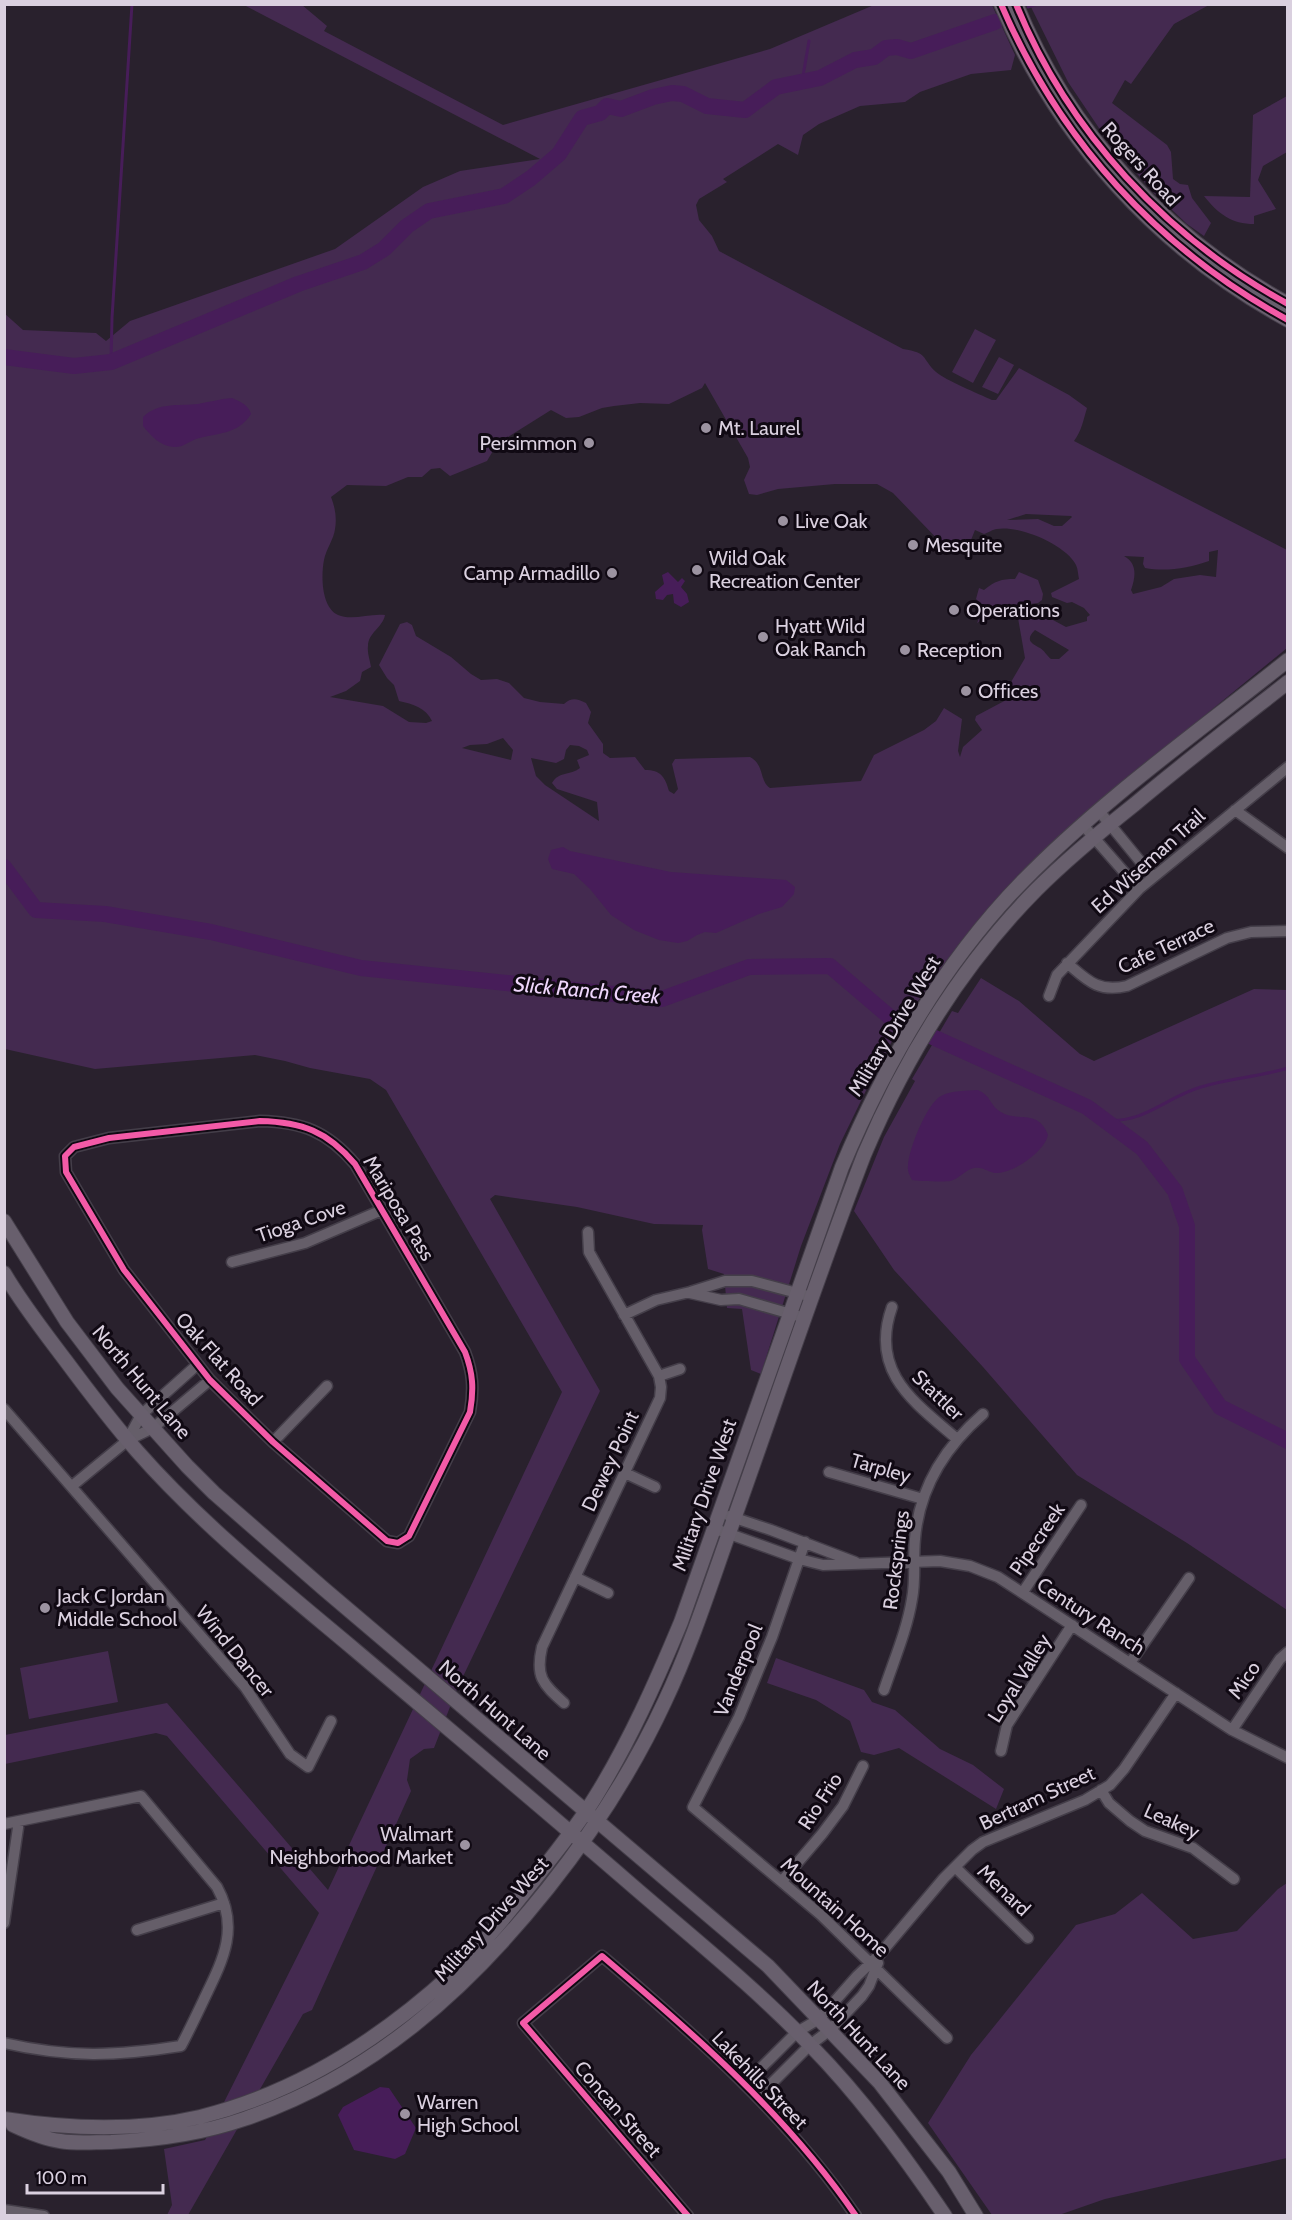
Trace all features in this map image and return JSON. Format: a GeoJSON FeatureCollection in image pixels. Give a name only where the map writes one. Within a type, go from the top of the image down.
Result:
{"type":"FeatureCollection","features":[{"type":"Feature","properties":{"kind":"main road","name":"Rogers Road"},"geometry":{"type":"LineString","coordinates":[[1001,4],[1045,92],[1074,136],[1109,179],[1147,218],[1191,256],[1231,286],[1287,320]]}},
{"type":"Feature","properties":{"kind":"main road","name":"Rogers Road"},"geometry":{"type":"LineString","coordinates":[[1016,4],[1040,56],[1059,89],[1128,180],[1162,214],[1201,247],[1244,278],[1287,304]]}},
{"type":"Feature","properties":{"kind":"main road","name":"Military Drive West"},"geometry":{"type":"LineString","coordinates":[[4,2120],[61,2127],[141,2126],[200,2117],[265,2096],[319,2072],[356,2049],[406,2012],[465,1960],[516,1905],[585,1813],[617,1759],[659,1675],[681,1622],[718,1512],[842,1167],[885,1072],[935,990],[955,961],[998,908],[1082,824],[1287,660]]}},
{"type":"Feature","properties":{"kind":"main road","name":"Military Drive West"},"geometry":{"type":"LineString","coordinates":[[4,2120],[32,2133],[59,2141],[142,2140],[203,2131],[270,2110],[326,2085],[364,2061],[416,2024],[477,1971],[527,1914],[597,1823],[645,1742],[666,1699],[704,1608],[864,1155],[881,1114],[925,1034],[976,959],[1035,891],[1093,838],[1287,682]]}},
{"type":"Feature","properties":{"kind":"main road","name":"North Hunt Lane"},"geometry":{"type":"LineString","coordinates":[[4,1221],[67,1322],[117,1388],[214,1493],[585,1813],[746,1947],[880,2083],[949,2172],[976,2216]]}},
{"type":"Feature","properties":{"kind":"main road"},"geometry":{"type":"LineString","coordinates":[[4,1273],[56,1348],[128,1440],[162,1478],[214,1529],[583,1842],[760,1996],[810,2045],[892,2141],[945,2216]]}},
{"type":"Feature","properties":{"kind":"main road"},"geometry":{"type":"LineString","coordinates":[[307,1609],[324,1589]]}},
{"type":"Feature","properties":{"kind":"street","name":"Ed Wiseman Trail"},"geometry":{"type":"LineString","coordinates":[[1049,996],[1056,975],[1066,963],[1139,889],[1287,767]]}},
{"type":"Feature","properties":{"kind":"street"},"geometry":{"type":"LineString","coordinates":[[1235,810],[1287,848]]}},
{"type":"Feature","properties":{"kind":"street"},"geometry":{"type":"LineString","coordinates":[[1099,811],[1153,877]]}},
{"type":"Feature","properties":{"kind":"street"},"geometry":{"type":"LineString","coordinates":[[1082,824],[1139,889]]}},
{"type":"Feature","properties":{"kind":"street"},"geometry":{"type":"LineString","coordinates":[[1113,860],[1128,847]]}},
{"type":"Feature","properties":{"kind":"street","name":"Cafe Terrace"},"geometry":{"type":"LineString","coordinates":[[1066,963],[1088,981],[1100,987],[1113,989],[1126,986],[1227,938],[1251,932],[1287,931]]}},
{"type":"Feature","properties":{"kind":"street","name":"Mariposa Pass"},"geometry":{"type":"LineString","coordinates":[[65,1156],[75,1147],[109,1138],[260,1121],[304,1126],[325,1136],[341,1148],[355,1164],[465,1352],[473,1378],[470,1412],[409,1536],[398,1543]]}},
{"type":"Feature","properties":{"kind":"street","name":"Oak Flat Road"},"geometry":{"type":"LineString","coordinates":[[65,1156],[66,1172],[124,1270],[197,1365],[273,1442],[387,1541],[398,1543]]}},
{"type":"Feature","properties":{"kind":"street","name":"Tioga Cove"},"geometry":{"type":"LineString","coordinates":[[232,1263],[305,1243],[382,1210]]}},
{"type":"Feature","properties":{"kind":"street"},"geometry":{"type":"LineString","coordinates":[[588,1232],[589,1252],[658,1376],[680,1369]]}},
{"type":"Feature","properties":{"kind":"street"},"geometry":{"type":"LineString","coordinates":[[739,1299],[741,1280]]}},
{"type":"Feature","properties":{"kind":"street"},"geometry":{"type":"LineString","coordinates":[[624,1315],[656,1299],[690,1292],[725,1281],[753,1281],[812,1297]]}},
{"type":"Feature","properties":{"kind":"street"},"geometry":{"type":"LineString","coordinates":[[690,1292],[721,1300],[739,1299],[805,1318]]}},
{"type":"Feature","properties":{"kind":"street","name":"Stattler"},"geometry":{"type":"LineString","coordinates":[[892,1307],[886,1341],[888,1359],[894,1375],[903,1390],[957,1439]]}},
{"type":"Feature","properties":{"kind":"street"},"geometry":{"type":"LineString","coordinates":[[128,1440],[141,1415],[197,1365]]}},
{"type":"Feature","properties":{"kind":"street","name":"Dewey Point"},"geometry":{"type":"LineString","coordinates":[[564,1703],[540,1678],[538,1664],[542,1647],[660,1398],[661,1387],[658,1376]]}},
{"type":"Feature","properties":{"kind":"street"},"geometry":{"type":"LineString","coordinates":[[72,1486],[128,1440],[153,1428],[210,1380]]}},
{"type":"Feature","properties":{"kind":"street"},"geometry":{"type":"LineString","coordinates":[[175,1386],[187,1400]]}},
{"type":"Feature","properties":{"kind":"street"},"geometry":{"type":"LineString","coordinates":[[273,1442],[327,1386]]}},
{"type":"Feature","properties":{"kind":"street","name":"Wind Dancer"},"geometry":{"type":"LineString","coordinates":[[4,1409],[245,1687],[290,1754],[308,1767],[332,1721]]}},
{"type":"Feature","properties":{"kind":"street","name":"Rocksprings"},"geometry":{"type":"LineString","coordinates":[[884,1690],[910,1610],[914,1580],[916,1524],[923,1499],[935,1471],[957,1439],[983,1414]]}},
{"type":"Feature","properties":{"kind":"street","name":"Tarpley"},"geometry":{"type":"LineString","coordinates":[[829,1472],[923,1499]]}},
{"type":"Feature","properties":{"kind":"street"},"geometry":{"type":"LineString","coordinates":[[625,1473],[656,1487]]}},
{"type":"Feature","properties":{"kind":"street","name":"Pipecreek"},"geometry":{"type":"LineString","coordinates":[[1023,1592],[1081,1505]]}},
{"type":"Feature","properties":{"kind":"street","name":"Century Ranch"},"geometry":{"type":"LineString","coordinates":[[718,1512],[858,1563]]}},
{"type":"Feature","properties":{"kind":"street"},"geometry":{"type":"LineString","coordinates":[[756,1544],[762,1527]]}},
{"type":"Feature","properties":{"kind":"street","name":"Century Ranch"},"geometry":{"type":"LineString","coordinates":[[713,1528],[799,1559],[823,1565],[940,1561],[970,1566],[998,1577],[1232,1730],[1287,1758]]}},
{"type":"Feature","properties":{"kind":"street","name":"Vanderpool"},"geometry":{"type":"LineString","coordinates":[[693,1807],[739,1718],[772,1637],[805,1542]]}},
{"type":"Feature","properties":{"kind":"street"},"geometry":{"type":"LineString","coordinates":[[575,1577],[608,1593]]}},
{"type":"Feature","properties":{"kind":"street"},"geometry":{"type":"LineString","coordinates":[[1130,1663],[1189,1578]]}},
{"type":"Feature","properties":{"kind":"street","name":"Loyal Valley"},"geometry":{"type":"LineString","coordinates":[[1001,1751],[1007,1725],[1072,1625]]}},
{"type":"Feature","properties":{"kind":"street","name":"Mico"},"geometry":{"type":"LineString","coordinates":[[1232,1730],[1280,1659],[1287,1653]]}},
{"type":"Feature","properties":{"kind":"street","name":"Bertram Street"},"geometry":{"type":"LineString","coordinates":[[758,2097],[851,2008],[869,1986],[880,1954],[972,1850],[983,1842],[1085,1800],[1110,1785],[1124,1769],[1176,1693]]}},
{"type":"Feature","properties":{"kind":"street","name":"Rio Frio"},"geometry":{"type":"LineString","coordinates":[[782,1881],[843,1806],[863,1766]]}},
{"type":"Feature","properties":{"kind":"street","name":"Leakey"},"geometry":{"type":"LineString","coordinates":[[1101,1790],[1109,1803],[1130,1821],[1145,1831],[1193,1848],[1234,1879]]}},
{"type":"Feature","properties":{"kind":"street"},"geometry":{"type":"LineString","coordinates":[[4,1824],[141,1796],[208,1875],[224,1903],[228,1930],[225,1954],[181,2046],[109,2055],[54,2052],[4,2043]]}},
{"type":"Feature","properties":{"kind":"street","name":"Mountain Home"},"geometry":{"type":"LineString","coordinates":[[693,1807],[821,1915],[947,2038]]}},
{"type":"Feature","properties":{"kind":"street"},"geometry":{"type":"LineString","coordinates":[[4,1923],[19,1821]]}},
{"type":"Feature","properties":{"kind":"street","name":"Menard"},"geometry":{"type":"LineString","coordinates":[[955,1867],[1028,1938]]}},
{"type":"Feature","properties":{"kind":"street"},"geometry":{"type":"LineString","coordinates":[[137,1930],[224,1903]]}},
{"type":"Feature","properties":{"kind":"street","name":"Lakehills Street"},"geometry":{"type":"LineString","coordinates":[[523,2023],[602,1956],[702,2043],[758,2097],[835,2187],[856,2216]]}},
{"type":"Feature","properties":{"kind":"street","name":"Bertram Street"},"geometry":{"type":"LineString","coordinates":[[745,2084],[797,2032],[819,2019],[838,1997],[874,1966]]}},
{"type":"Feature","properties":{"kind":"street"},"geometry":{"type":"LineString","coordinates":[[838,1997],[851,2008]]}},
{"type":"Feature","properties":{"kind":"street"},"geometry":{"type":"LineString","coordinates":[[406,2012],[416,2024]]}},
{"type":"Feature","properties":{"kind":"street","name":"Concan Street"},"geometry":{"type":"LineString","coordinates":[[523,2023],[688,2216]]}},
{"type":"Feature","properties":{"kind":"street"},"geometry":{"type":"LineString","coordinates":[[777,2052],[790,2065]]}},
{"type":"Feature","properties":{"kind":"street"},"geometry":{"type":"LineString","coordinates":[[4,2210],[44,2216]]}},
{"type":"Feature","properties":{"kind":"shaded area"},"geometry":{"type":"Polygon","coordinates":[[[244,5],[302,5],[327,26],[324,31],[503,125],[770,49],[874,5],[992,5],[1015,55],[1011,70],[971,74],[920,92],[905,102],[860,106],[819,124],[803,135],[798,155],[778,144],[723,179],[727,182],[699,199],[696,205],[699,220],[712,236],[719,251],[903,349],[921,354],[936,372],[962,387],[996,400],[1019,368],[1069,395],[1087,408],[1081,429],[1074,441],[1287,550],[1287,648],[1082,816],[1030,867],[950,958],[903,1021],[840,1144],[801,1246],[761,1374],[751,1370],[742,1309],[727,1308],[724,1274],[708,1269],[703,1225],[654,1224],[577,1207],[495,1195],[490,1199],[600,1391],[457,1689],[434,1748],[424,1749],[410,1759],[407,1780],[411,1791],[312,2010],[303,2014],[188,2215],[167,2215],[172,2205],[164,2149],[205,2140],[319,1913],[167,1736],[156,1733],[5,1764],[5,1735],[167,1703],[328,1890],[562,1392],[386,1090],[370,1079],[255,1055],[95,1069],[5,1049],[4,313],[23,330],[96,333],[106,341],[130,321],[335,249],[423,187],[460,171],[540,159],[244,5]],[[705,383],[702,388],[669,404],[640,403],[614,406],[579,417],[566,418],[551,410],[497,444],[487,461],[450,476],[440,468],[431,469],[422,477],[408,477],[386,486],[347,485],[331,497],[336,525],[323,566],[325,598],[328,605],[332,611],[343,617],[385,615],[369,641],[371,667],[362,672],[360,681],[346,691],[330,697],[383,706],[409,722],[432,721],[418,707],[399,701],[394,685],[379,665],[400,624],[407,622],[412,625],[416,636],[451,657],[481,680],[497,679],[509,683],[524,698],[540,702],[564,704],[575,699],[586,703],[591,712],[588,723],[603,744],[603,753],[610,758],[635,757],[645,770],[655,771],[662,775],[669,791],[674,794],[678,789],[672,764],[675,759],[750,757],[758,764],[764,781],[770,788],[861,781],[874,755],[924,730],[936,721],[944,708],[962,719],[958,751],[960,757],[963,747],[982,730],[975,720],[976,716],[1008,699],[1011,693],[1007,689],[1025,658],[1018,618],[1037,617],[1053,620],[1066,627],[1087,621],[1090,615],[1084,608],[1052,597],[1051,593],[1079,579],[1077,567],[1063,550],[1041,538],[1017,530],[995,529],[984,534],[975,530],[969,545],[961,550],[945,547],[893,493],[877,484],[835,484],[778,489],[757,495],[749,494],[744,480],[750,467],[748,458],[705,383]],[[1026,514],[1007,520],[1038,519],[1054,526],[1062,526],[1072,517],[1026,514]],[[1218,550],[1209,552],[1209,561],[1194,566],[1161,570],[1145,568],[1144,557],[1124,556],[1131,562],[1134,570],[1131,590],[1133,594],[1161,587],[1174,579],[1200,575],[1216,577],[1218,550]],[[1035,630],[1030,636],[1030,641],[1051,659],[1059,659],[1069,650],[1035,630]],[[503,738],[487,744],[462,748],[511,760],[513,750],[503,738]],[[570,745],[564,759],[556,763],[531,758],[536,776],[545,785],[599,821],[597,802],[557,789],[552,783],[561,775],[580,768],[577,760],[589,755],[587,750],[570,745]]]}},
{"type":"Feature","properties":{"kind":"shaded area"},"geometry":{"type":"Polygon","coordinates":[[[1030,5],[1209,5],[1174,24],[1131,84],[1125,80],[1112,103],[1167,145],[1171,152],[1173,179],[1180,184],[1188,185],[1192,198],[1211,223],[1204,236],[1187,224],[1154,193],[1105,137],[1068,82],[1030,5]]]}},
{"type":"Feature","properties":{"kind":"shaded area"},"geometry":{"type":"Polygon","coordinates":[[[1287,96],[1287,152],[1263,166],[1258,180],[1276,209],[1254,216],[1254,224],[1232,220],[1220,213],[1204,196],[1250,197],[1253,115],[1287,96]]]}},
{"type":"Feature","properties":{"kind":"shaded area"},"geometry":{"type":"Polygon","coordinates":[[[975,329],[996,340],[973,383],[952,372],[975,329]]]}},
{"type":"Feature","properties":{"kind":"shaded area"},"geometry":{"type":"Polygon","coordinates":[[[999,357],[1014,365],[998,394],[982,387],[999,357]]]}},
{"type":"Feature","properties":{"kind":"shaded area"},"geometry":{"type":"Polygon","coordinates":[[[232,398],[246,406],[251,414],[246,421],[233,430],[174,447],[160,443],[143,426],[143,417],[155,409],[232,398]]]}},
{"type":"Feature","properties":{"kind":"shaded area"},"geometry":{"type":"Polygon","coordinates":[[[668,572],[678,582],[682,578],[685,581],[681,587],[687,594],[689,602],[681,607],[674,603],[673,594],[667,595],[663,600],[656,599],[655,592],[664,584],[662,575],[668,572]]]}},
{"type":"Feature","properties":{"kind":"shaded area"},"geometry":{"type":"Polygon","coordinates":[[[1019,572],[1038,580],[1043,594],[1042,600],[1038,603],[999,608],[977,623],[984,607],[976,599],[979,588],[984,590],[998,581],[1015,579],[1019,572]]]}},
{"type":"Feature","properties":{"kind":"shaded area"},"geometry":{"type":"Polygon","coordinates":[[[563,847],[570,851],[671,872],[786,880],[795,887],[794,894],[782,907],[759,914],[716,933],[705,932],[678,943],[659,940],[634,930],[611,915],[590,889],[574,874],[552,869],[548,859],[551,850],[563,847]]]}},
{"type":"Feature","properties":{"kind":"shaded area"},"geometry":{"type":"Polygon","coordinates":[[[981,978],[1019,1001],[1080,1054],[1094,1061],[1254,989],[1287,990],[1287,1610],[1187,1543],[1077,1475],[894,1270],[854,1211],[884,1137],[915,1081],[912,1079],[952,1011],[958,1013],[981,978]]]}},
{"type":"Feature","properties":{"kind":"shaded area"},"geometry":{"type":"Polygon","coordinates":[[[978,1090],[1005,1114],[1032,1118],[1044,1126],[1048,1135],[1041,1148],[1028,1160],[1004,1172],[994,1173],[977,1168],[950,1181],[912,1180],[908,1170],[909,1159],[919,1128],[930,1108],[945,1094],[978,1090]]]}},
{"type":"Feature","properties":{"kind":"shaded area"},"geometry":{"type":"Polygon","coordinates":[[[108,1651],[118,1702],[29,1719],[20,1668],[108,1651]]]}},
{"type":"Feature","properties":{"kind":"shaded area"},"geometry":{"type":"Polygon","coordinates":[[[776,1658],[864,1690],[872,1702],[895,1710],[940,1749],[973,1765],[1004,1789],[996,1809],[899,1748],[874,1755],[861,1752],[850,1721],[816,1700],[767,1683],[776,1658]]]}},
{"type":"Feature","properties":{"kind":"shaded area"},"geometry":{"type":"Polygon","coordinates":[[[1287,1883],[1287,2158],[1105,2199],[1059,2215],[992,2215],[928,2123],[971,2055],[1076,1925],[1115,1914],[1142,1893],[1193,1939],[1237,1931],[1278,1889],[1287,1883]]]}},
{"type":"Feature","properties":{"kind":"shaded area"},"geometry":{"type":"Polygon","coordinates":[[[380,2087],[389,2088],[416,2128],[405,2154],[395,2159],[354,2150],[338,2115],[343,2107],[380,2087]]]}},
{"type":"Feature","properties":{"kind":"waterway"},"geometry":{"type":"LineString","coordinates":[[111,362],[132,4]]}},
{"type":"Feature","properties":{"kind":"waterway"},"geometry":{"type":"LineString","coordinates":[[1028,7],[1037,4]]}},
{"type":"Feature","properties":{"kind":"waterway"},"geometry":{"type":"LineString","coordinates":[[4,357],[74,366],[111,362],[298,284],[363,262],[384,249],[407,226],[429,211],[504,196],[531,178],[559,154],[582,118],[600,113],[607,106],[621,109],[653,97],[672,93],[683,94],[707,106],[745,110],[776,87],[820,78],[855,60],[874,57],[886,48],[897,47],[911,51],[995,22]]}},
{"type":"Feature","properties":{"kind":"waterway"},"geometry":{"type":"LineString","coordinates":[[802,82],[809,41]]}},
{"type":"Feature","properties":{"kind":"waterway","name":"Slick Ranch Creek"},"geometry":{"type":"LineString","coordinates":[[4,867],[36,910],[105,914],[211,932],[361,968],[662,999],[749,967],[830,966],[891,1018],[1087,1107],[1142,1148],[1175,1191],[1187,1226],[1187,1359],[1220,1407],[1288,1441]]}},
{"type":"Feature","properties":{"kind":"waterway"},"geometry":{"type":"LineString","coordinates":[[1105,1120],[1132,1118],[1188,1091],[1288,1068]]}},
{"type":"Feature","properties":{"kind":"cycle path"},"geometry":{"type":"LineString","coordinates":[[1001,4],[1025,54],[1052,101],[1083,145],[1118,186],[1155,225],[1196,260],[1241,292],[1288,320]]}},
{"type":"Feature","properties":{"kind":"cycle path"},"geometry":{"type":"LineString","coordinates":[[1016,4],[1063,96],[1093,138],[1126,177],[1162,214],[1202,247],[1244,277],[1288,304]]}},
{"type":"Feature","properties":{"kind":"cycle path"},"geometry":{"type":"LineString","coordinates":[[260,1121],[301,1126],[313,1130],[334,1144],[355,1164],[468,1360],[472,1381],[470,1412],[409,1536],[398,1543],[387,1541],[273,1442],[210,1380],[124,1270],[66,1172],[65,1156],[74,1147],[109,1138],[260,1121]]}},
{"type":"Feature","properties":{"kind":"cycle path"},"geometry":{"type":"LineString","coordinates":[[688,2216],[523,2023],[602,1956],[738,2077],[800,2144],[856,2216]]}},
{"type":"Feature","properties":{"kind":"place","name":"Mt. Laurel"},"geometry":{"type":"Point","coordinates":[706,428]}},
{"type":"Feature","properties":{"kind":"place","name":"Persimmon"},"geometry":{"type":"Point","coordinates":[589,443]}},
{"type":"Feature","properties":{"kind":"place","name":"Live Oak"},"geometry":{"type":"Point","coordinates":[783,521]}},
{"type":"Feature","properties":{"kind":"place","name":"Mesquite"},"geometry":{"type":"Point","coordinates":[913,545]}},
{"type":"Feature","properties":{"kind":"place","name":"Wild Oak Recreation Center"},"geometry":{"type":"Point","coordinates":[697,570]}},
{"type":"Feature","properties":{"kind":"place","name":"Camp Armadillo"},"geometry":{"type":"Point","coordinates":[612,573]}},
{"type":"Feature","properties":{"kind":"place","name":"Operations"},"geometry":{"type":"Point","coordinates":[954,610]}},
{"type":"Feature","properties":{"kind":"place","name":"Hyatt Wild Oak Ranch"},"geometry":{"type":"Point","coordinates":[763,637]}},
{"type":"Feature","properties":{"kind":"place","name":"Reception"},"geometry":{"type":"Point","coordinates":[905,650]}},
{"type":"Feature","properties":{"kind":"place","name":"Offices"},"geometry":{"type":"Point","coordinates":[966,691]}},
{"type":"Feature","properties":{"kind":"place","name":"Jack C Jordan Middle School"},"geometry":{"type":"Point","coordinates":[45,1608]}},
{"type":"Feature","properties":{"kind":"place","name":"Walmart Neighborhood Market"},"geometry":{"type":"Point","coordinates":[465,1845]}},
{"type":"Feature","properties":{"kind":"place","name":"Warren High School"},"geometry":{"type":"Point","coordinates":[405,2114]}}]}
